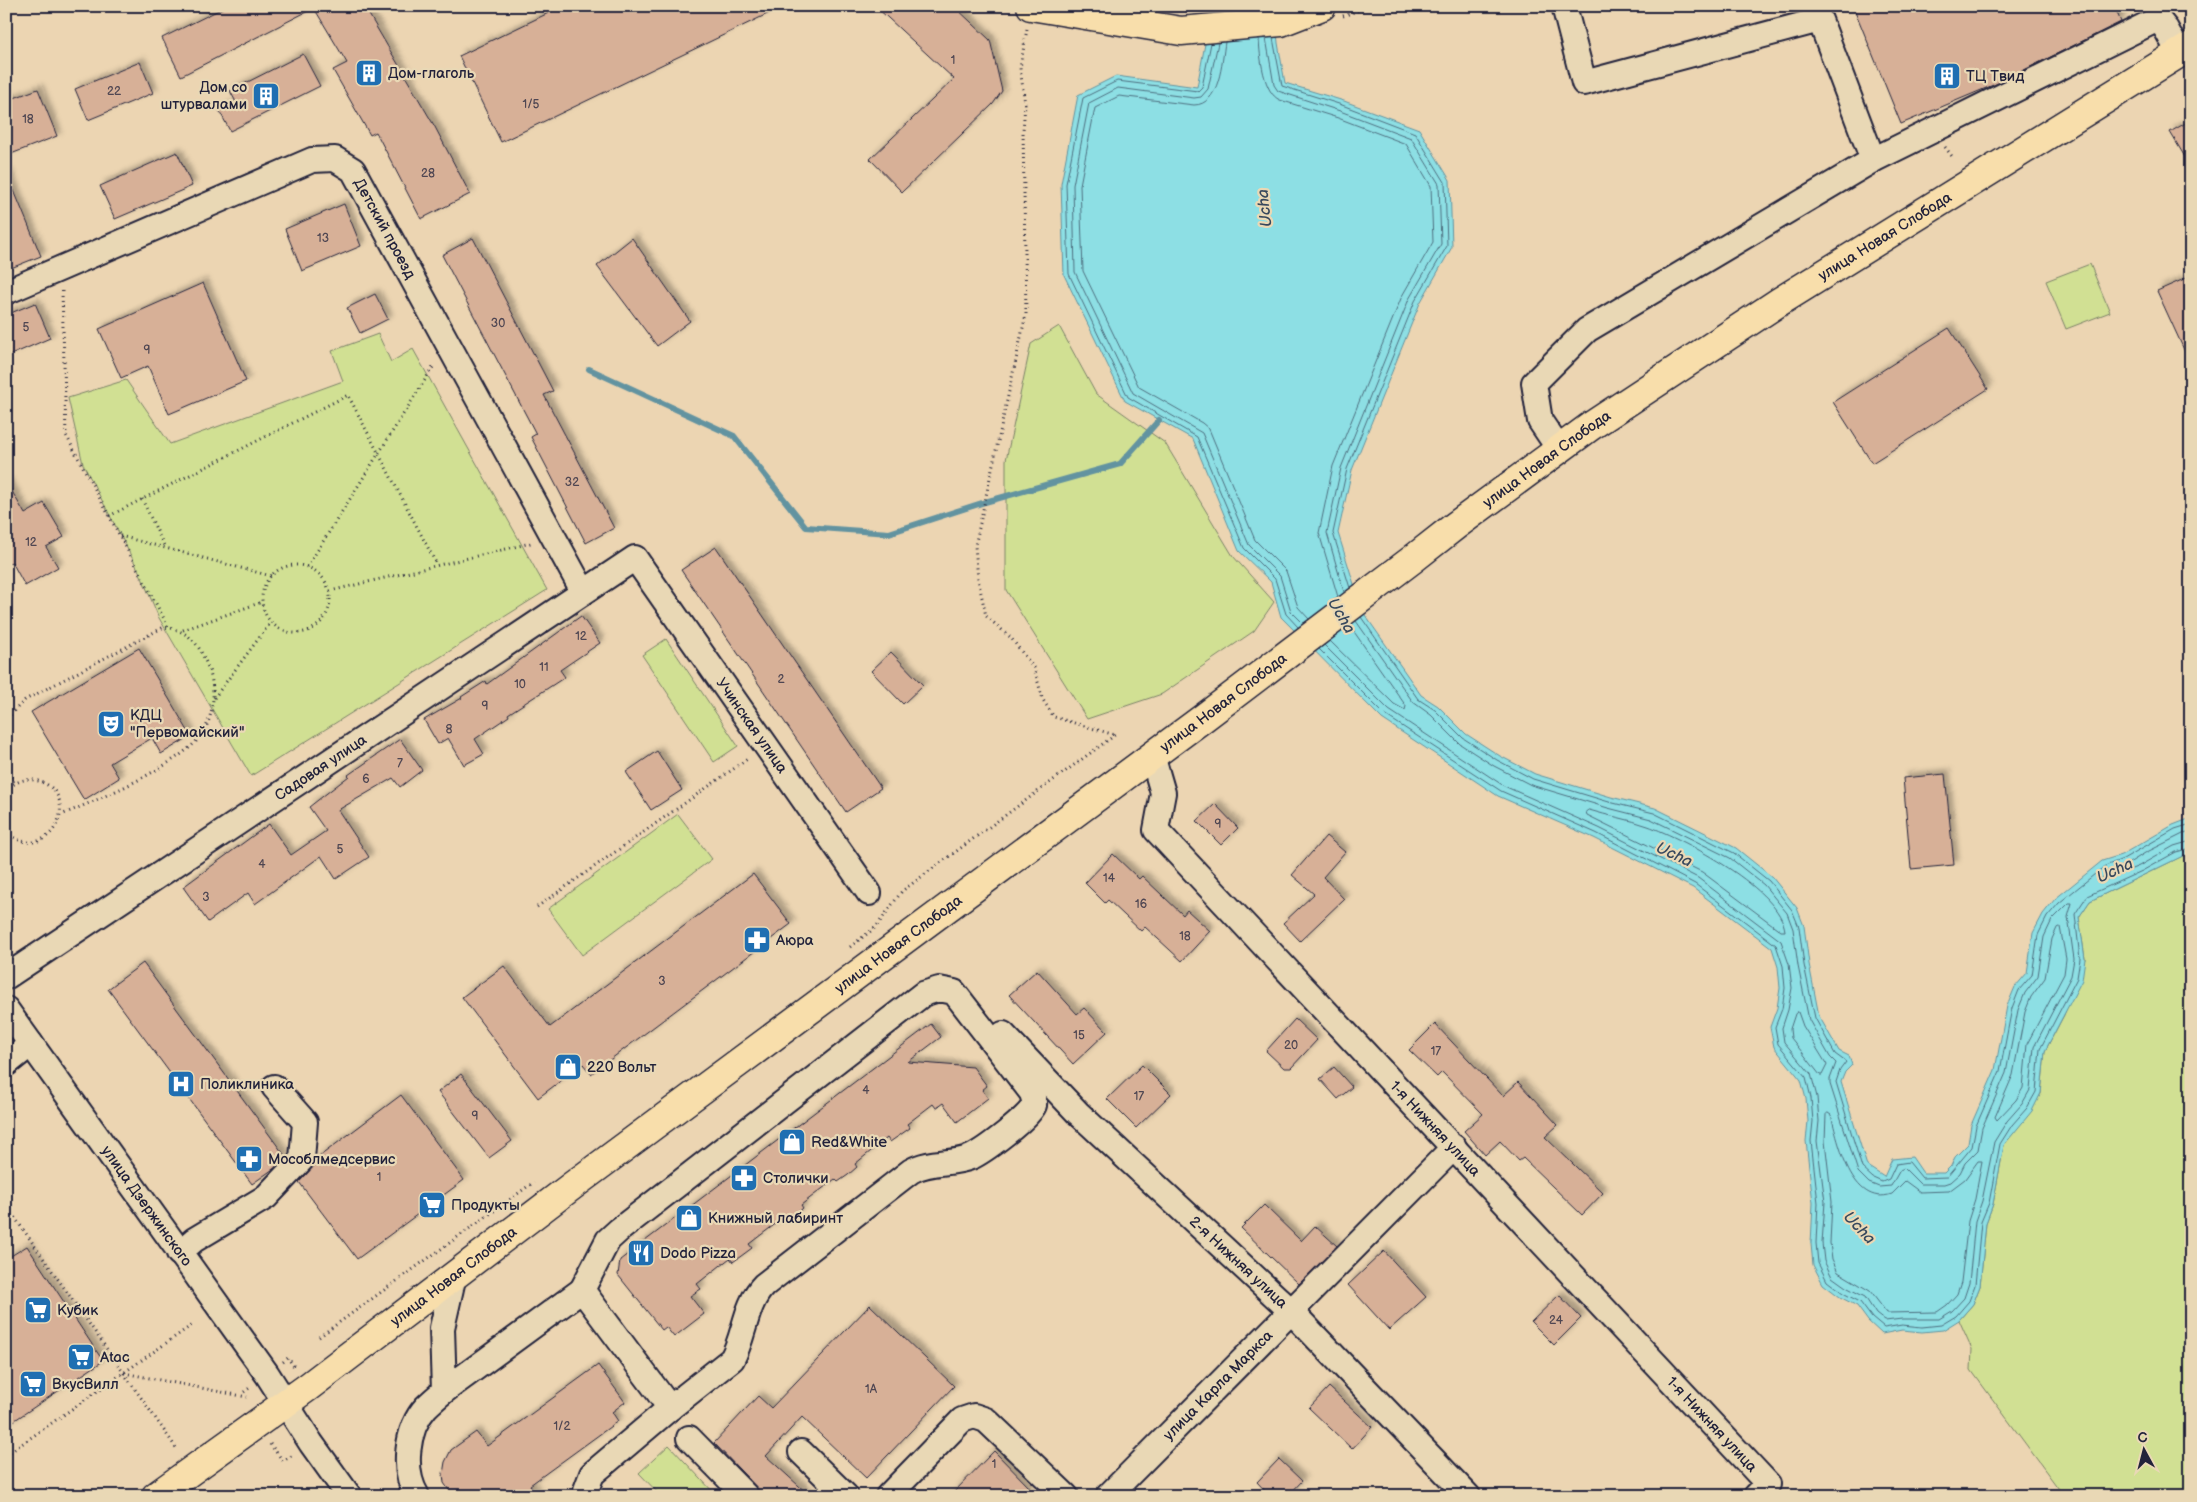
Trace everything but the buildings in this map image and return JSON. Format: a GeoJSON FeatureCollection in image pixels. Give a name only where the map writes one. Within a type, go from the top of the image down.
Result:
{"type":"FeatureCollection","features":[{"type":"Feature","properties":{"kind":"main road"},"geometry":{"type":"LineString","coordinates":[[1031,7],[1181,31],[1281,22],[1322,6]]}},
{"type":"Feature","properties":{"kind":"main road","name":"улица Новая Слобода"},"geometry":{"type":"LineString","coordinates":[[156,1496],[286,1404],[572,1186],[1270,668],[1455,526],[1591,426],[1779,302],[2185,49]]}},
{"type":"Feature","properties":{"kind":"street"},"geometry":{"type":"LineString","coordinates":[[1564,6],[1584,83],[1820,20],[1873,160]]}},
{"type":"Feature","properties":{"kind":"street"},"geometry":{"type":"LineString","coordinates":[[1559,449],[1540,421],[1534,383],[1587,330],[1873,160],[2156,13],[2166,29],[2185,49]]}},
{"type":"Feature","properties":{"kind":"street","name":"Детский проезд"},"geometry":{"type":"LineString","coordinates":[[6,292],[312,160],[335,158],[353,170],[583,591]]}},
{"type":"Feature","properties":{"kind":"street","name":"Садовая улица"},"geometry":{"type":"LineString","coordinates":[[6,977],[635,558]]}},
{"type":"Feature","properties":{"kind":"street","name":"Учинская улица"},"geometry":{"type":"LineString","coordinates":[[635,558],[869,893]]}},
{"type":"Feature","properties":{"kind":"street","name":"1-я Нижняя улица"},"geometry":{"type":"LineString","coordinates":[[1152,755],[1163,793],[1156,830],[1276,961],[1454,1147],[1767,1492]]}},
{"type":"Feature","properties":{"kind":"street"},"geometry":{"type":"LineString","coordinates":[[416,1496],[408,1475],[409,1449],[415,1426],[425,1408],[444,1391],[582,1290],[608,1240],[619,1230],[923,994],[939,989],[954,992],[1032,1094],[1034,1104],[1030,1114],[979,1153],[962,1159],[927,1164],[911,1171],[764,1285],[757,1292],[738,1349],[732,1359],[592,1474],[586,1490],[588,1496]]}},
{"type":"Feature","properties":{"kind":"street","name":"улица Дзержинского"},"geometry":{"type":"LineString","coordinates":[[6,1010],[263,1368],[350,1496]]}},
{"type":"Feature","properties":{"kind":"street","name":"2-я Нижняя улица"},"geometry":{"type":"LineString","coordinates":[[1003,1034],[1078,1112],[1290,1310],[1468,1496]]}},
{"type":"Feature","properties":{"kind":"street"},"geometry":{"type":"LineString","coordinates":[[6,1064],[31,1044]]}},
{"type":"Feature","properties":{"kind":"street"},"geometry":{"type":"LineString","coordinates":[[179,1253],[194,1240],[266,1197],[302,1159],[305,1122],[274,1087]]}},
{"type":"Feature","properties":{"kind":"street","name":"улица Карла Маркса"},"geometry":{"type":"LineString","coordinates":[[1108,1496],[1290,1310],[1454,1147]]}},
{"type":"Feature","properties":{"kind":"street"},"geometry":{"type":"LineString","coordinates":[[444,1391],[442,1328],[454,1276]]}},
{"type":"Feature","properties":{"kind":"street"},"geometry":{"type":"LineString","coordinates":[[582,1290],[670,1408]]}},
{"type":"Feature","properties":{"kind":"street"},"geometry":{"type":"LineString","coordinates":[[888,1496],[962,1420],[974,1416],[986,1420],[1066,1496]]}},
{"type":"Feature","properties":{"kind":"street"},"geometry":{"type":"LineString","coordinates":[[690,1438],[746,1496]]}},
{"type":"Feature","properties":{"kind":"street"},"geometry":{"type":"LineString","coordinates":[[801,1452],[846,1496]]}},
{"type":"Feature","properties":{"kind":"path"},"geometry":{"type":"LineString","coordinates":[[876,927],[902,891],[1115,735],[1054,716],[1043,700],[1034,668],[1011,638],[986,616],[978,579],[975,546],[1026,314],[1023,131],[1025,104],[1020,68],[1031,7]]}},
{"type":"Feature","properties":{"kind":"path"},"geometry":{"type":"LineString","coordinates":[[61,268],[66,435],[170,628]]}},
{"type":"Feature","properties":{"kind":"path"},"geometry":{"type":"LineString","coordinates":[[307,567],[448,344]]}},
{"type":"Feature","properties":{"kind":"path"},"geometry":{"type":"LineString","coordinates":[[109,516],[348,395],[380,452],[437,565]]}},
{"type":"Feature","properties":{"kind":"path"},"geometry":{"type":"LineString","coordinates":[[142,499],[165,548]]}},
{"type":"Feature","properties":{"kind":"path"},"geometry":{"type":"LineString","coordinates":[[120,536],[271,576]]}},
{"type":"Feature","properties":{"kind":"path"},"geometry":{"type":"LineString","coordinates":[[330,591],[554,538]]}},
{"type":"Feature","properties":{"kind":"path"},"geometry":{"type":"LineString","coordinates":[[296,565],[307,567],[317,572],[325,580],[330,591],[328,613],[322,623],[312,630],[290,633],[280,629],[271,622],[265,613],[262,602],[263,591],[271,576],[284,567],[296,565]]}},
{"type":"Feature","properties":{"kind":"path"},"geometry":{"type":"LineString","coordinates":[[182,631],[262,602]]}},
{"type":"Feature","properties":{"kind":"path"},"geometry":{"type":"LineString","coordinates":[[213,698],[271,622]]}},
{"type":"Feature","properties":{"kind":"path"},"geometry":{"type":"LineString","coordinates":[[6,729],[9,716],[25,700],[151,633],[164,628],[170,628],[182,631],[192,638],[203,656],[212,678],[213,698],[204,732],[192,746],[164,765],[104,798],[61,814]]}},
{"type":"Feature","properties":{"kind":"path"},"geometry":{"type":"LineString","coordinates":[[537,907],[766,747]]}},
{"type":"Feature","properties":{"kind":"path"},"geometry":{"type":"LineString","coordinates":[[6,768],[16,784]]}},
{"type":"Feature","properties":{"kind":"path"},"geometry":{"type":"LineString","coordinates":[[6,791],[16,784],[31,780],[41,782],[50,787],[57,795],[61,814],[58,825],[52,833],[34,842],[24,842],[6,832]]}},
{"type":"Feature","properties":{"kind":"path"},"geometry":{"type":"LineString","coordinates":[[6,1205],[177,1449]]}},
{"type":"Feature","properties":{"kind":"path"},"geometry":{"type":"LineString","coordinates":[[6,1455],[192,1325]]}},
{"type":"Feature","properties":{"kind":"path"},"geometry":{"type":"LineString","coordinates":[[123,1373],[247,1397]]}},
{"type":"Feature","properties":{"kind":"green space"},"geometry":{"type":"Polygon","coordinates":[[[2090,264],[2110,312],[2066,329],[2046,281],[2090,264]]]}},
{"type":"Feature","properties":{"kind":"green space"},"geometry":{"type":"Polygon","coordinates":[[[1059,326],[1096,394],[1165,443],[1233,556],[1274,602],[1254,631],[1162,694],[1087,719],[1006,590],[1006,460],[1031,344],[1059,326]]]}},
{"type":"Feature","properties":{"kind":"green space"},"geometry":{"type":"Polygon","coordinates":[[[378,334],[391,362],[413,349],[547,590],[251,776],[159,618],[140,573],[83,464],[68,398],[126,380],[170,444],[343,381],[332,351],[378,334]]]}},
{"type":"Feature","properties":{"kind":"green space"},"geometry":{"type":"Polygon","coordinates":[[[666,639],[738,746],[714,762],[642,655],[666,639]]]}},
{"type":"Feature","properties":{"kind":"green space"},"geometry":{"type":"Polygon","coordinates":[[[678,814],[712,859],[582,955],[548,909],[678,814]]]}},
{"type":"Feature","properties":{"kind":"green space"},"geometry":{"type":"Polygon","coordinates":[[[2191,852],[2191,1496],[2064,1496],[1971,1370],[1972,1349],[1959,1320],[1973,1304],[1980,1286],[1986,1223],[1993,1204],[2004,1145],[2041,1094],[2045,1051],[2064,1015],[2085,959],[2079,917],[2090,901],[2191,852]]]}},
{"type":"Feature","properties":{"kind":"green space"},"geometry":{"type":"Polygon","coordinates":[[[669,1445],[717,1496],[661,1496],[639,1473],[669,1445]]]}},
{"type":"Feature","properties":{"kind":"water","name":"Ucha"},"geometry":{"type":"Polygon","coordinates":[[[1212,6],[1275,6],[1278,43],[1285,83],[1344,101],[1419,129],[1450,180],[1452,247],[1420,303],[1352,470],[1338,533],[1365,615],[1421,695],[1438,706],[1466,734],[1500,756],[1535,774],[1655,808],[1736,848],[1772,877],[1797,908],[1804,926],[1819,1016],[1839,1051],[1849,1056],[1852,1065],[1845,1072],[1841,1082],[1867,1166],[1884,1177],[1892,1159],[1912,1157],[1923,1173],[1944,1173],[1951,1166],[1955,1157],[1968,1144],[1971,1125],[1995,1070],[2007,1006],[2015,987],[2027,973],[2033,933],[2043,914],[2055,899],[2102,861],[2121,855],[2173,825],[2191,818],[2191,852],[2090,901],[2079,917],[2085,959],[2082,980],[2045,1051],[2041,1093],[2032,1111],[2004,1145],[1993,1204],[1986,1223],[1980,1286],[1973,1304],[1959,1320],[1943,1330],[1922,1332],[1902,1330],[1882,1334],[1868,1321],[1857,1306],[1840,1297],[1823,1284],[1813,1265],[1811,1244],[1813,1203],[1806,1141],[1808,1121],[1806,1099],[1801,1080],[1774,1047],[1770,1027],[1777,1008],[1780,988],[1778,967],[1772,948],[1693,888],[1594,838],[1498,796],[1382,719],[1281,617],[1271,582],[1239,551],[1193,439],[1125,401],[1064,275],[1061,184],[1078,95],[1116,76],[1197,87],[1212,6]]]}},
{"type":"Feature","properties":{"kind":"waterway"},"geometry":{"type":"LineString","coordinates":[[589,369],[734,436],[806,527],[889,533],[985,502],[1120,464],[1159,420]]}},
{"type":"Feature","properties":{"kind":"place","name":"Дом-глаголь"},"geometry":{"type":"Point","coordinates":[369,73]}},
{"type":"Feature","properties":{"kind":"place","name":"ТЦ Твид"},"geometry":{"type":"Point","coordinates":[1947,76]}},
{"type":"Feature","properties":{"kind":"place","name":"Дом со штурвалами"},"geometry":{"type":"Point","coordinates":[266,96]}},
{"type":"Feature","properties":{"kind":"place","name":"КДЦ \"Первомайский\""},"geometry":{"type":"Point","coordinates":[111,724]}},
{"type":"Feature","properties":{"kind":"place","name":"Аюра"},"geometry":{"type":"Point","coordinates":[757,940]}},
{"type":"Feature","properties":{"kind":"place","name":"220 Вольт"},"geometry":{"type":"Point","coordinates":[568,1067]}},
{"type":"Feature","properties":{"kind":"place","name":"Поликлиника"},"geometry":{"type":"Point","coordinates":[181,1084]}},
{"type":"Feature","properties":{"kind":"place","name":"Red&White"},"geometry":{"type":"Point","coordinates":[792,1142]}},
{"type":"Feature","properties":{"kind":"place","name":"Мособлмедсервис"},"geometry":{"type":"Point","coordinates":[249,1159]}},
{"type":"Feature","properties":{"kind":"place","name":"Столички"},"geometry":{"type":"Point","coordinates":[744,1178]}},
{"type":"Feature","properties":{"kind":"place","name":"Продукты"},"geometry":{"type":"Point","coordinates":[432,1205]}},
{"type":"Feature","properties":{"kind":"place","name":"Книжный лабиринт"},"geometry":{"type":"Point","coordinates":[689,1218]}},
{"type":"Feature","properties":{"kind":"place","name":"Dodo Pizza"},"geometry":{"type":"Point","coordinates":[641,1253]}},
{"type":"Feature","properties":{"kind":"place","name":"Кубик"},"geometry":{"type":"Point","coordinates":[38,1310]}},
{"type":"Feature","properties":{"kind":"place","name":"Atac"},"geometry":{"type":"Point","coordinates":[81,1357]}},
{"type":"Feature","properties":{"kind":"place","name":"ВкусВилл"},"geometry":{"type":"Point","coordinates":[33,1384]}}]}
